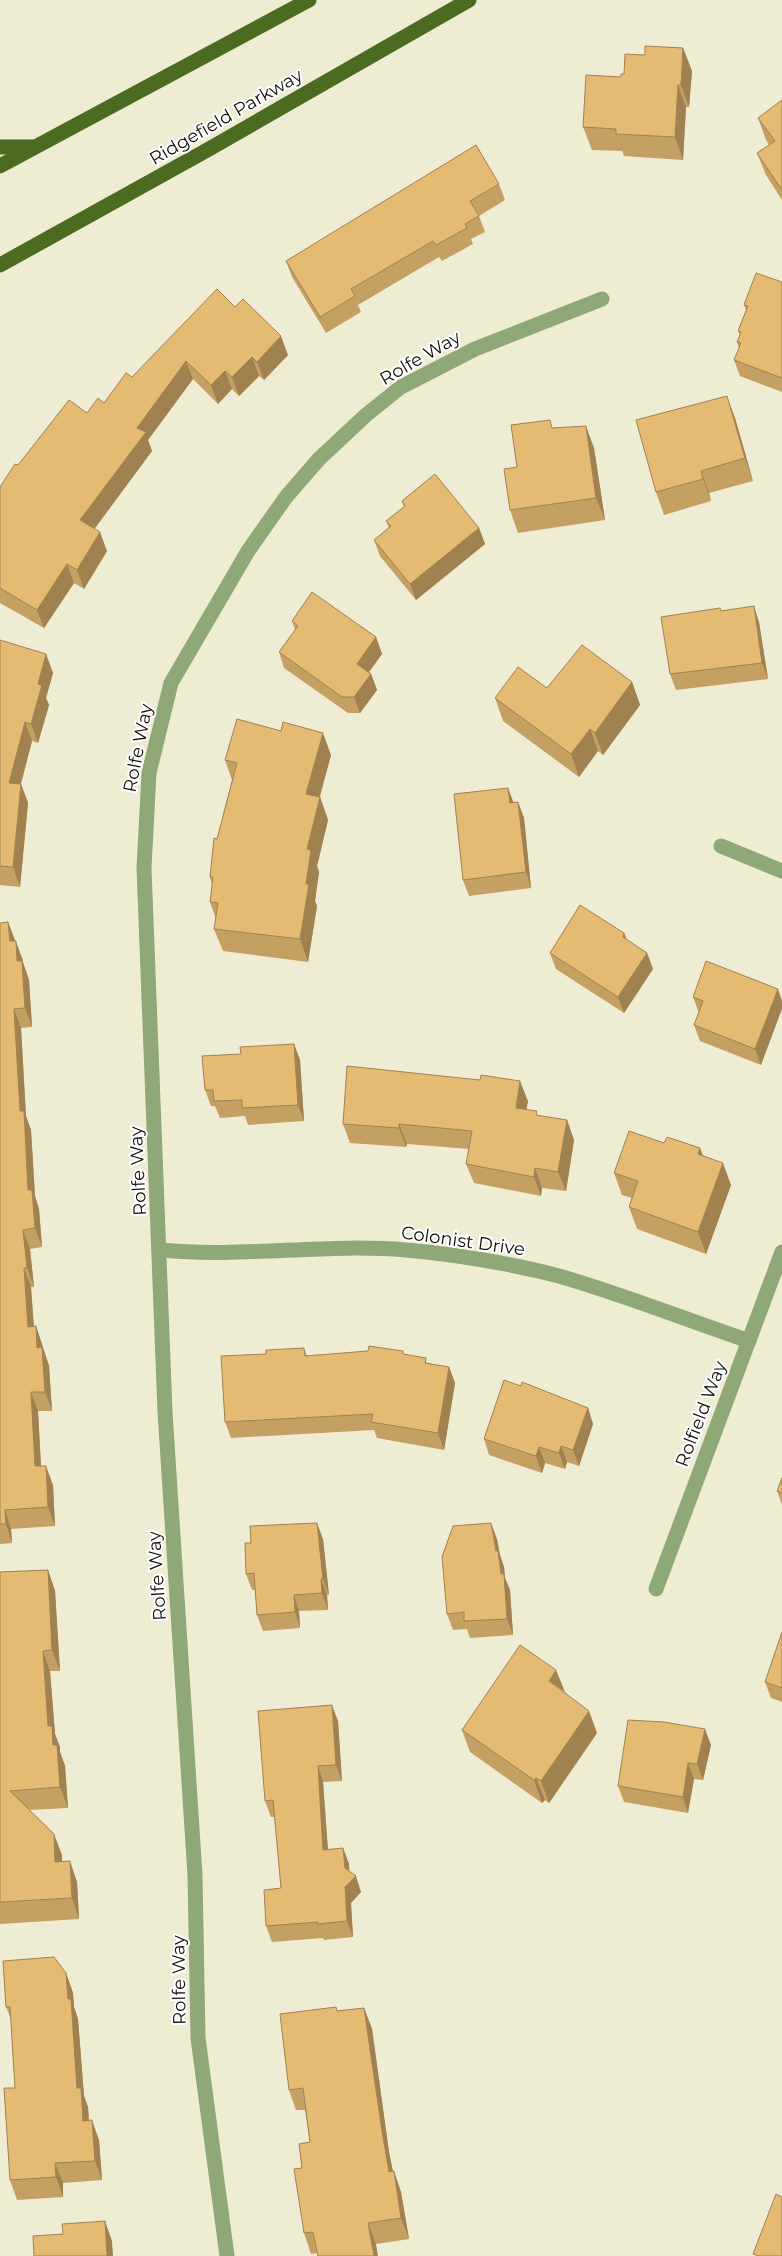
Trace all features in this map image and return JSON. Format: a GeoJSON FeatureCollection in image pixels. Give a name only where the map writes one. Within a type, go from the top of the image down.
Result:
{"type":"FeatureCollection","features":[{"type":"Feature","properties":{"kind":"main road"},"geometry":{"type":"LineString","coordinates":[[0,166],[309,0]]}},
{"type":"Feature","properties":{"kind":"main road","name":"Ridgefield Parkway"},"geometry":{"type":"LineString","coordinates":[[0,265],[209,149],[469,0]]}},
{"type":"Feature","properties":{"kind":"main road"},"geometry":{"type":"LineString","coordinates":[[0,148],[34,147]]}},
{"type":"Feature","properties":{"kind":"street","name":"Rolfe Way"},"geometry":{"type":"LineString","coordinates":[[226,2256],[198,2038],[195,1875],[165,1412],[161,1250],[149,1033],[144,868],[149,773],[171,683],[248,551],[286,497],[319,458],[366,415],[401,387],[475,348],[602,299]]}},
{"type":"Feature","properties":{"kind":"street"},"geometry":{"type":"LineString","coordinates":[[720,846],[782,871]]}},
{"type":"Feature","properties":{"kind":"street","name":"Colonist Drive"},"geometry":{"type":"LineString","coordinates":[[161,1250],[191,1252],[288,1248],[406,1250],[506,1265],[559,1276],[748,1342]]}},
{"type":"Feature","properties":{"kind":"street","name":"Rolfield Way"},"geometry":{"type":"LineString","coordinates":[[656,1589],[782,1252]]}},
{"type":"Feature","properties":{"kind":"building"},"geometry":{"type":"Polygon","coordinates":[[[645,46],[683,48],[681,85],[678,85],[675,137],[616,134],[616,129],[583,127],[586,75],[621,77],[621,74],[624,74],[625,54],[645,55],[645,46]]]}},
{"type":"Feature","properties":{"kind":"building"},"geometry":{"type":"Polygon","coordinates":[[[782,100],[782,190],[757,153],[775,141],[758,118],[782,100]]]}},
{"type":"Feature","properties":{"kind":"building"},"geometry":{"type":"Polygon","coordinates":[[[476,145],[499,184],[470,201],[479,216],[465,224],[467,228],[436,245],[433,241],[351,289],[355,296],[320,317],[286,261],[476,145]]]}},
{"type":"Feature","properties":{"kind":"building"},"geometry":{"type":"Polygon","coordinates":[[[756,273],[782,282],[782,378],[734,360],[741,343],[737,342],[741,332],[738,331],[748,306],[744,305],[756,273]]]}},
{"type":"Feature","properties":{"kind":"building"},"geometry":{"type":"Polygon","coordinates":[[[217,289],[235,307],[243,299],[281,336],[257,362],[252,357],[232,377],[225,371],[211,385],[186,361],[137,428],[146,432],[80,520],[100,532],[77,570],[67,564],[37,610],[0,588],[0,487],[15,464],[18,465],[69,400],[87,413],[98,398],[104,403],[126,373],[132,377],[217,289]]]}},
{"type":"Feature","properties":{"kind":"building"},"geometry":{"type":"Polygon","coordinates":[[[727,396],[745,458],[701,471],[703,479],[656,492],[636,420],[727,396]]]}},
{"type":"Feature","properties":{"kind":"building"},"geometry":{"type":"Polygon","coordinates":[[[550,420],[552,428],[586,426],[596,498],[510,510],[504,469],[517,467],[511,425],[550,420]]]}},
{"type":"Feature","properties":{"kind":"building"},"geometry":{"type":"Polygon","coordinates":[[[435,474],[479,528],[410,584],[374,540],[391,526],[386,521],[405,506],[402,501],[435,474]]]}},
{"type":"Feature","properties":{"kind":"building"},"geometry":{"type":"Polygon","coordinates":[[[312,592],[376,637],[357,664],[371,674],[354,697],[342,697],[279,652],[298,626],[292,621],[312,592]]]}},
{"type":"Feature","properties":{"kind":"building"},"geometry":{"type":"Polygon","coordinates":[[[754,606],[762,663],[670,674],[661,617],[720,608],[721,611],[754,606]]]}},
{"type":"Feature","properties":{"kind":"building"},"geometry":{"type":"Polygon","coordinates":[[[0,640],[46,654],[38,684],[42,685],[31,724],[25,722],[9,783],[21,784],[13,867],[0,866],[0,640]]]}},
{"type":"Feature","properties":{"kind":"building"},"geometry":{"type":"Polygon","coordinates":[[[582,645],[632,682],[595,733],[590,729],[571,754],[495,698],[518,667],[547,688],[582,645]]]}},
{"type":"Feature","properties":{"kind":"building"},"geometry":{"type":"Polygon","coordinates":[[[237,719],[281,731],[283,722],[323,733],[306,794],[320,797],[307,849],[311,850],[306,884],[309,884],[300,939],[214,929],[218,903],[210,902],[213,877],[210,877],[214,838],[217,839],[237,763],[225,760],[237,719]]]}},
{"type":"Feature","properties":{"kind":"building"},"geometry":{"type":"Polygon","coordinates":[[[508,788],[510,803],[518,802],[526,872],[463,880],[454,794],[508,788]]]}},
{"type":"Feature","properties":{"kind":"building"},"geometry":{"type":"Polygon","coordinates":[[[580,905],[624,933],[623,937],[647,953],[618,997],[550,953],[580,905]]]}},
{"type":"Feature","properties":{"kind":"building"},"geometry":{"type":"Polygon","coordinates":[[[8,922],[10,941],[16,941],[17,961],[22,961],[25,1008],[14,1009],[20,1111],[24,1111],[28,1190],[32,1190],[35,1228],[23,1230],[27,1268],[24,1268],[28,1327],[36,1326],[37,1348],[42,1347],[45,1392],[31,1392],[35,1466],[46,1466],[48,1507],[5,1510],[6,1524],[0,1524],[0,923],[8,922]]]}},
{"type":"Feature","properties":{"kind":"building"},"geometry":{"type":"Polygon","coordinates":[[[706,961],[778,989],[755,1049],[694,1025],[703,1001],[693,997],[706,961]]]}},
{"type":"Feature","properties":{"kind":"building"},"geometry":{"type":"Polygon","coordinates":[[[294,1044],[298,1105],[242,1108],[242,1100],[214,1101],[213,1090],[205,1090],[202,1056],[241,1054],[240,1047],[294,1044]]]}},
{"type":"Feature","properties":{"kind":"building"},"geometry":{"type":"Polygon","coordinates":[[[347,1066],[480,1080],[481,1075],[520,1081],[516,1108],[537,1111],[536,1115],[567,1120],[558,1172],[535,1168],[534,1177],[466,1164],[472,1131],[399,1124],[399,1128],[343,1124],[347,1066]]]}},
{"type":"Feature","properties":{"kind":"building"},"geometry":{"type":"Polygon","coordinates":[[[629,1131],[664,1143],[667,1137],[700,1148],[698,1154],[723,1163],[698,1232],[629,1207],[638,1181],[614,1173],[629,1131]]]}},
{"type":"Feature","properties":{"kind":"building"},"geometry":{"type":"Polygon","coordinates":[[[369,1346],[403,1351],[403,1354],[426,1358],[425,1363],[449,1367],[438,1433],[371,1422],[373,1414],[225,1422],[221,1356],[266,1354],[266,1350],[304,1348],[305,1356],[368,1351],[369,1346]]]}},
{"type":"Feature","properties":{"kind":"building"},"geometry":{"type":"Polygon","coordinates":[[[504,1380],[521,1386],[522,1382],[588,1408],[573,1450],[561,1446],[559,1453],[539,1447],[536,1456],[484,1439],[504,1380]]]}},
{"type":"Feature","properties":{"kind":"building"},"geometry":{"type":"Polygon","coordinates":[[[782,1478],[782,1493],[777,1491],[782,1478]]]}},
{"type":"Feature","properties":{"kind":"building"},"geometry":{"type":"Polygon","coordinates":[[[317,1523],[323,1579],[321,1579],[322,1593],[294,1595],[295,1612],[257,1615],[254,1573],[246,1574],[245,1543],[251,1543],[250,1526],[317,1523]]]}},
{"type":"Feature","properties":{"kind":"building"},"geometry":{"type":"Polygon","coordinates":[[[491,1523],[501,1574],[504,1574],[507,1619],[464,1621],[464,1612],[447,1614],[442,1557],[453,1526],[491,1523]]]}},
{"type":"Feature","properties":{"kind":"building"},"geometry":{"type":"Polygon","coordinates":[[[48,1570],[52,1650],[43,1651],[48,1726],[52,1726],[53,1745],[57,1745],[60,1787],[10,1791],[54,1834],[55,1862],[70,1861],[72,1898],[0,1902],[0,1572],[48,1570]]]}},
{"type":"Feature","properties":{"kind":"building"},"geometry":{"type":"Polygon","coordinates":[[[782,1632],[782,1688],[765,1682],[782,1632]]]}},
{"type":"Feature","properties":{"kind":"building"},"geometry":{"type":"Polygon","coordinates":[[[520,1645],[556,1670],[549,1681],[589,1711],[541,1781],[536,1778],[534,1780],[462,1730],[520,1645]]]}},
{"type":"Feature","properties":{"kind":"building"},"geometry":{"type":"Polygon","coordinates":[[[332,1705],[336,1765],[318,1766],[323,1850],[343,1848],[345,1868],[356,1876],[345,1887],[347,1921],[266,1926],[264,1890],[281,1888],[273,1800],[265,1801],[258,1711],[332,1705]]]}},
{"type":"Feature","properties":{"kind":"building"},"geometry":{"type":"Polygon","coordinates":[[[628,1720],[664,1722],[705,1729],[697,1764],[688,1763],[683,1797],[618,1786],[628,1720]]]}},
{"type":"Feature","properties":{"kind":"building"},"geometry":{"type":"Polygon","coordinates":[[[54,1957],[66,1973],[68,1999],[71,1999],[77,2088],[81,2088],[83,2121],[92,2120],[95,2161],[55,2163],[56,2177],[10,2180],[4,2088],[15,2088],[10,2007],[6,2007],[3,1961],[54,1957]]]}},
{"type":"Feature","properties":{"kind":"building"},"geometry":{"type":"Polygon","coordinates":[[[336,2007],[337,2011],[364,2008],[389,2172],[394,2171],[401,2218],[368,2223],[374,2256],[318,2256],[313,2232],[304,2233],[294,2169],[302,2168],[299,2144],[310,2142],[303,2088],[289,2090],[280,2014],[336,2007]]]}},
{"type":"Feature","properties":{"kind":"building"},"geometry":{"type":"Polygon","coordinates":[[[776,2194],[782,2197],[782,2256],[759,2256],[753,2254],[776,2194]]]}},
{"type":"Feature","properties":{"kind":"building"},"geometry":{"type":"Polygon","coordinates":[[[105,2221],[107,2256],[34,2256],[33,2236],[63,2234],[62,2224],[105,2221]]]}}]}
